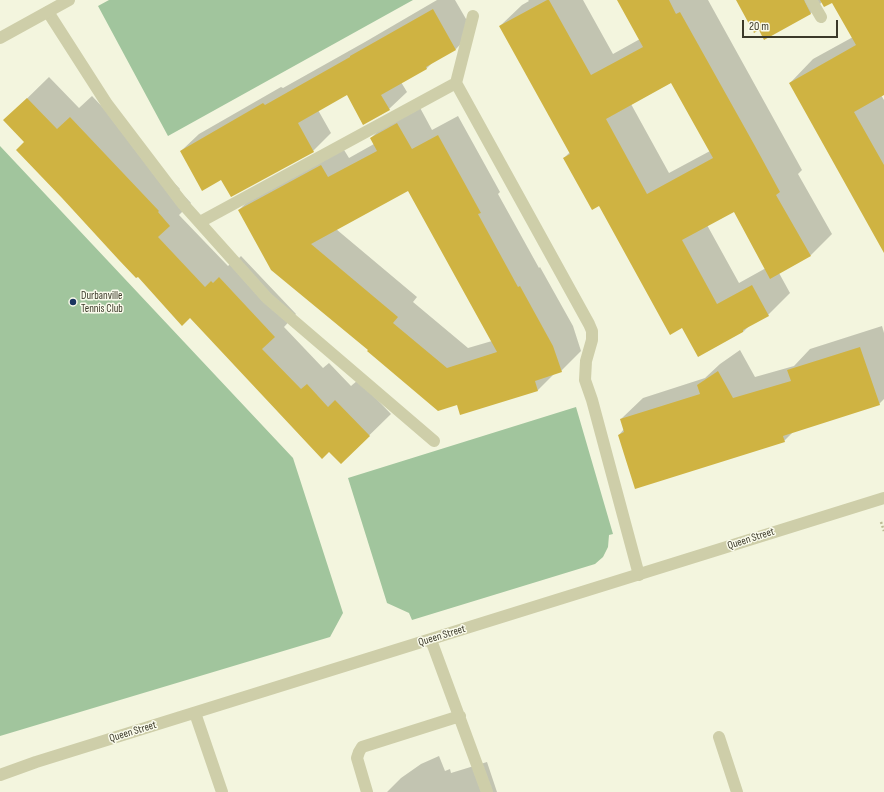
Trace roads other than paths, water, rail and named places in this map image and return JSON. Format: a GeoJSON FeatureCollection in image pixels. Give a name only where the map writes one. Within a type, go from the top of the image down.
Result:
{"type":"FeatureCollection","features":[{"type":"Feature","properties":{"kind":"street"},"geometry":{"type":"LineString","coordinates":[[0,38],[69,0]]}},
{"type":"Feature","properties":{"kind":"street"},"geometry":{"type":"LineString","coordinates":[[811,0],[821,17]]}},
{"type":"Feature","properties":{"kind":"street"},"geometry":{"type":"LineString","coordinates":[[48,12],[106,104],[183,204],[268,298],[434,441]]}},
{"type":"Feature","properties":{"kind":"street"},"geometry":{"type":"LineString","coordinates":[[473,16],[456,83],[592,331],[592,340],[586,361],[585,380],[639,575]]}},
{"type":"Feature","properties":{"kind":"street"},"geometry":{"type":"LineString","coordinates":[[200,222],[456,83]]}},
{"type":"Feature","properties":{"kind":"street","name":"Queen Street"},"geometry":{"type":"LineString","coordinates":[[0,775],[195,712],[431,640],[884,498]]}},
{"type":"Feature","properties":{"kind":"street"},"geometry":{"type":"LineString","coordinates":[[431,640],[487,792]]}},
{"type":"Feature","properties":{"kind":"street"},"geometry":{"type":"LineString","coordinates":[[195,712],[222,792]]}},
{"type":"Feature","properties":{"kind":"street"},"geometry":{"type":"LineString","coordinates":[[367,792],[357,758],[362,747],[460,716]]}},
{"type":"Feature","properties":{"kind":"street"},"geometry":{"type":"LineString","coordinates":[[719,737],[738,792]]}},
{"type":"Feature","properties":{"kind":"place","name":"Durbanville Tennis Club"},"geometry":{"type":"Point","coordinates":[73,302]}}]}
